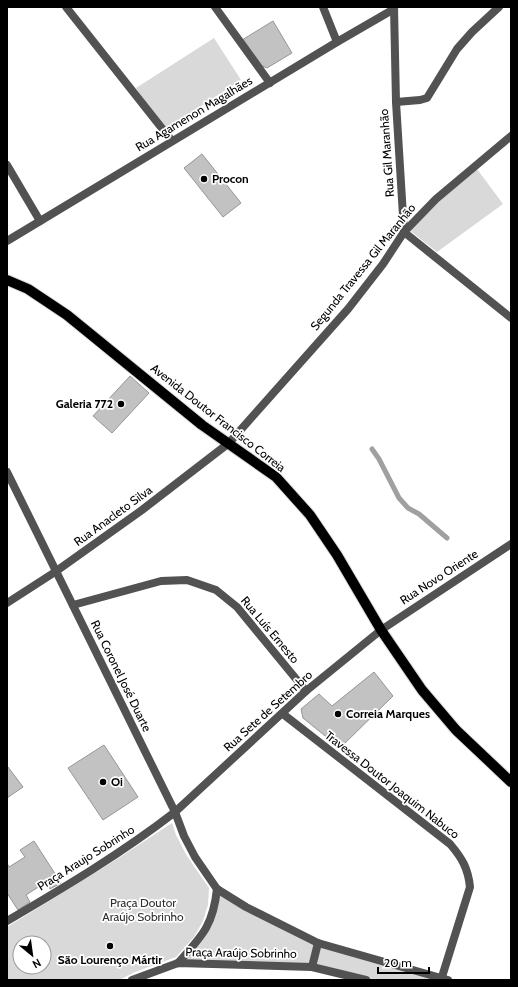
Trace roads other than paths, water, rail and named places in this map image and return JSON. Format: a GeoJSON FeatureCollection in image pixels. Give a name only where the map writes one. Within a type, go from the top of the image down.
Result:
{"type":"FeatureCollection","features":[{"type":"Feature","properties":{"kind":"main road","name":"Avenida Doutor Francisco Correia"},"geometry":{"type":"LineString","coordinates":[[7,280],[28,289],[67,315],[202,424],[276,477],[310,515],[337,555],[381,630],[422,690],[451,724],[511,782]]}},
{"type":"Feature","properties":{"kind":"street"},"geometry":{"type":"LineString","coordinates":[[66,7],[172,141]]}},
{"type":"Feature","properties":{"kind":"street"},"geometry":{"type":"LineString","coordinates":[[215,7],[270,83]]}},
{"type":"Feature","properties":{"kind":"street"},"geometry":{"type":"LineString","coordinates":[[323,7],[336,42]]}},
{"type":"Feature","properties":{"kind":"street"},"geometry":{"type":"LineString","coordinates":[[396,102],[427,98],[457,49],[472,32],[499,7]]}},
{"type":"Feature","properties":{"kind":"street","name":"Rua Agamenon Magalhães"},"geometry":{"type":"LineString","coordinates":[[7,242],[394,8]]}},
{"type":"Feature","properties":{"kind":"street","name":"Rua Gil Maranhão"},"geometry":{"type":"LineString","coordinates":[[394,8],[396,102],[404,232]]}},
{"type":"Feature","properties":{"kind":"street","name":"Segunda Travessa Gil Maranhão"},"geometry":{"type":"LineString","coordinates":[[229,443],[348,309],[383,264],[404,232],[436,199],[511,136]]}},
{"type":"Feature","properties":{"kind":"street"},"geometry":{"type":"LineString","coordinates":[[7,165],[40,221]]}},
{"type":"Feature","properties":{"kind":"street"},"geometry":{"type":"LineString","coordinates":[[404,232],[511,318]]}},
{"type":"Feature","properties":{"kind":"street","name":"Rua Anacleto Silva"},"geometry":{"type":"LineString","coordinates":[[7,603],[55,572],[142,510],[229,443]]}},
{"type":"Feature","properties":{"kind":"street","name":"Rua Coronel José Duarte"},"geometry":{"type":"LineString","coordinates":[[7,472],[55,572],[73,605],[175,812],[184,836],[195,857],[217,889]]}},
{"type":"Feature","properties":{"kind":"street","name":"Rua Novo Oriente"},"geometry":{"type":"LineString","coordinates":[[381,630],[511,544]]}},
{"type":"Feature","properties":{"kind":"street","name":"Rua Luís Ernesto"},"geometry":{"type":"LineString","coordinates":[[73,605],[161,581],[187,580],[216,590],[237,607],[306,691]]}},
{"type":"Feature","properties":{"kind":"street","name":"Rua Sete de Setembro"},"geometry":{"type":"LineString","coordinates":[[175,812],[283,714],[306,691],[381,630]]}},
{"type":"Feature","properties":{"kind":"street","name":"Travessa Doutor Joaquim Nabuco"},"geometry":{"type":"LineString","coordinates":[[283,714],[444,840],[461,857],[468,872],[470,887],[443,979]]}},
{"type":"Feature","properties":{"kind":"street","name":"Praça Araujo Sobrinho"},"geometry":{"type":"LineString","coordinates":[[7,921],[130,846],[175,812]]}},
{"type":"Feature","properties":{"kind":"street","name":"Praça Araújo Sobrinho"},"geometry":{"type":"LineString","coordinates":[[178,963],[202,937],[211,922],[217,889],[268,919],[318,943],[443,979]]}},
{"type":"Feature","properties":{"kind":"street"},"geometry":{"type":"LineString","coordinates":[[312,966],[318,943]]}},
{"type":"Feature","properties":{"kind":"street"},"geometry":{"type":"LineString","coordinates":[[136,979],[178,963]]}},
{"type":"Feature","properties":{"kind":"street","name":"Praça Araújo Sobrinho"},"geometry":{"type":"LineString","coordinates":[[178,963],[312,966],[366,980]]}},
{"type":"Feature","properties":{"kind":"waterway"},"geometry":{"type":"LineString","coordinates":[[372,449],[379,459],[399,498],[408,508],[419,514],[447,538]]}},
{"type":"Feature","properties":{"kind":"place","name":"Procon"},"geometry":{"type":"Point","coordinates":[204,179]}},
{"type":"Feature","properties":{"kind":"place","name":"Galeria 772"},"geometry":{"type":"Point","coordinates":[121,404]}},
{"type":"Feature","properties":{"kind":"place","name":"Correia Marques"},"geometry":{"type":"Point","coordinates":[338,714]}},
{"type":"Feature","properties":{"kind":"place","name":"Oi"},"geometry":{"type":"Point","coordinates":[103,782]}},
{"type":"Feature","properties":{"kind":"place","name":"São Lourenço Mártir"},"geometry":{"type":"Point","coordinates":[110,946]}},
{"type":"Feature","properties":{"kind":"park label","name":"Praça Doutor Araújo Sobrinho"},"geometry":{"type":"Point","coordinates":[143,910]}}]}
